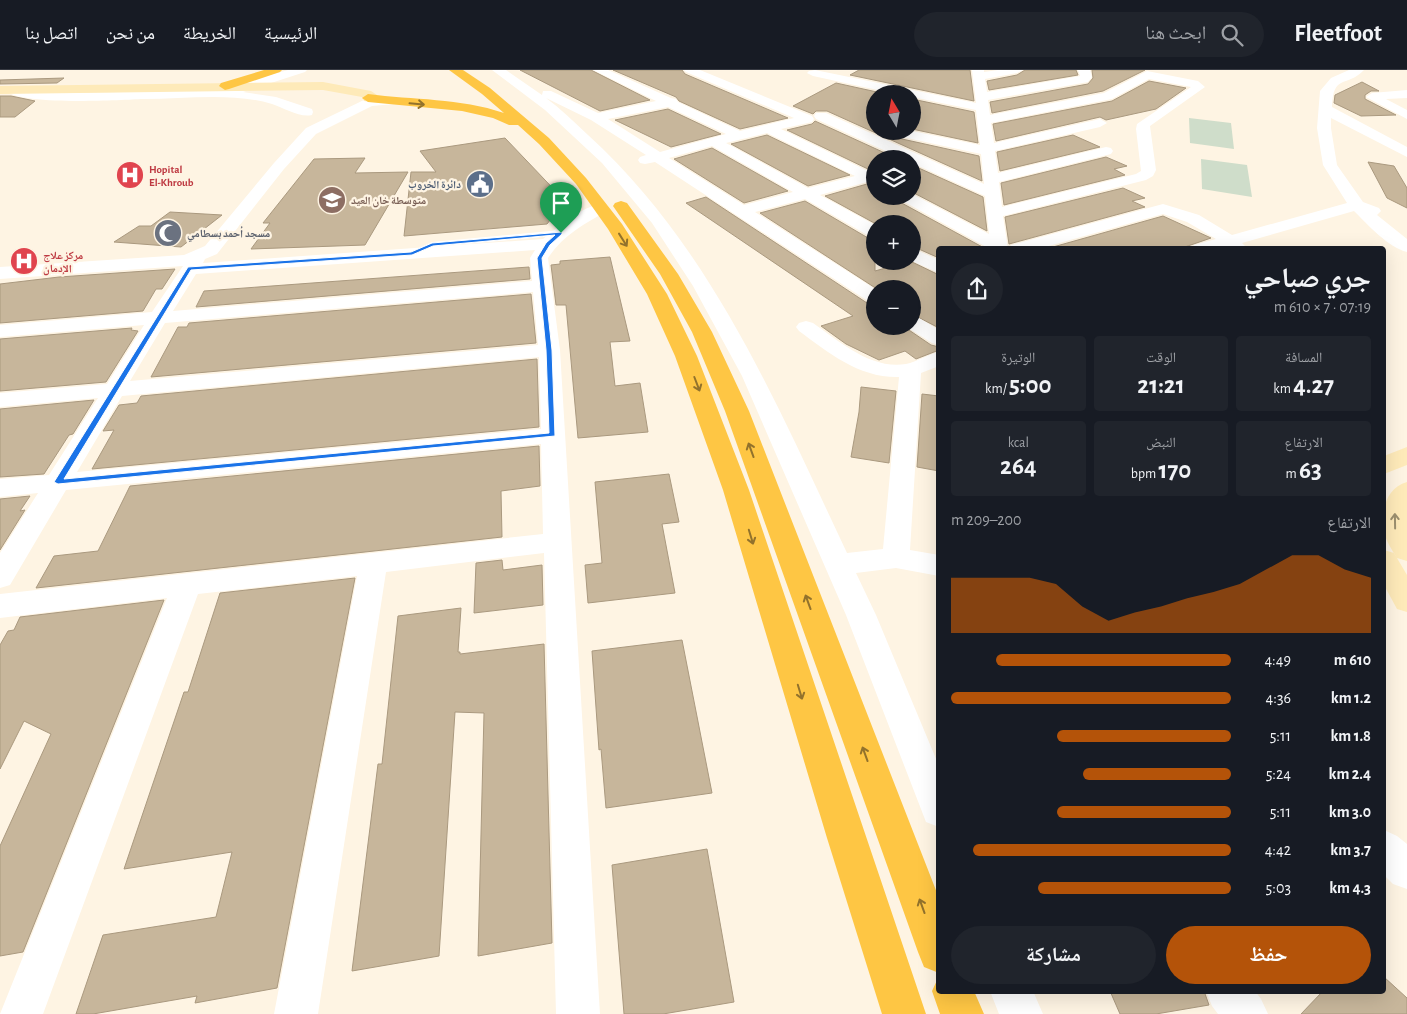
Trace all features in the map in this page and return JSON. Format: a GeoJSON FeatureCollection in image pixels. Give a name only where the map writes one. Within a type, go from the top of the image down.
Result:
{"type":"FeatureCollection","features":[{"type":"Feature","properties":{"kind":"highway"},"geometry":{"type":"LineString","coordinates":[[225,86],[276,70]]}},
{"type":"Feature","properties":{"kind":"highway"},"geometry":{"type":"LineString","coordinates":[[455,70],[486,91],[533,132],[581,180],[657,294],[686,356],[736,490],[904,1014]]}},
{"type":"Feature","properties":{"kind":"highway"},"geometry":{"type":"LineString","coordinates":[[471,70],[497,86],[555,131],[594,171],[637,226],[669,274],[702,332],[736,411],[936,944]]}},
{"type":"Feature","properties":{"kind":"highway"},"geometry":{"type":"LineString","coordinates":[[369,100],[490,112],[533,132]]}},
{"type":"Feature","properties":{"kind":"highway"},"geometry":{"type":"LineString","coordinates":[[954,994],[962,1014]]}},
{"type":"Feature","properties":{"kind":"main road"},"geometry":{"type":"LineString","coordinates":[[7,91],[225,86],[241,88]]}},
{"type":"Feature","properties":{"kind":"main road"},"geometry":{"type":"LineString","coordinates":[[7,91],[314,87],[369,100]]}},
{"type":"Feature","properties":{"kind":"main road"},"geometry":{"type":"LineString","coordinates":[[1386,465],[1407,455]]}},
{"type":"Feature","properties":{"kind":"main road"},"geometry":{"type":"LineString","coordinates":[[1407,491],[1395,508],[1396,531],[1407,551]]}},
{"type":"Feature","properties":{"kind":"main road"},"geometry":{"type":"LineString","coordinates":[[1386,564],[1407,601]]}},
{"type":"Feature","properties":{"kind":"street"},"geometry":{"type":"LineString","coordinates":[[241,88],[301,70]]}},
{"type":"Feature","properties":{"kind":"street"},"geometry":{"type":"LineString","coordinates":[[265,102],[314,87],[312,70]]}},
{"type":"Feature","properties":{"kind":"street"},"geometry":{"type":"LineString","coordinates":[[599,70],[739,135]]}},
{"type":"Feature","properties":{"kind":"street"},"geometry":{"type":"LineString","coordinates":[[690,70],[732,83],[888,150]]}},
{"type":"Feature","properties":{"kind":"street"},"geometry":{"type":"LineString","coordinates":[[968,124],[978,92],[1017,70]]}},
{"type":"Feature","properties":{"kind":"street"},"geometry":{"type":"LineString","coordinates":[[978,92],[1084,79],[1086,77],[1084,70]]}},
{"type":"Feature","properties":{"kind":"street"},"geometry":{"type":"LineString","coordinates":[[1358,70],[1336,81],[1326,91],[1324,115],[1330,165],[1357,206],[1407,247]]}},
{"type":"Feature","properties":{"kind":"street"},"geometry":{"type":"LineString","coordinates":[[813,73],[978,92],[1108,96],[1148,75],[1194,84],[1199,87],[1144,124],[1143,129],[1149,170],[1142,177],[996,213]]}},
{"type":"Feature","properties":{"kind":"street"},"geometry":{"type":"LineString","coordinates":[[503,74],[596,117],[866,291]]}},
{"type":"Feature","properties":{"kind":"street"},"geometry":{"type":"LineString","coordinates":[[503,74],[550,107],[615,169],[659,220],[681,252],[724,324],[753,376],[861,615],[936,802]]}},
{"type":"Feature","properties":{"kind":"street"},"geometry":{"type":"LineString","coordinates":[[713,92],[732,83]]}},
{"type":"Feature","properties":{"kind":"street"},"geometry":{"type":"LineString","coordinates":[[7,91],[71,97],[232,94],[307,112]]}},
{"type":"Feature","properties":{"kind":"street"},"geometry":{"type":"LineString","coordinates":[[978,92],[992,179],[999,246]]}},
{"type":"Feature","properties":{"kind":"street"},"geometry":{"type":"LineString","coordinates":[[1407,94],[1372,97],[1407,115]]}},
{"type":"Feature","properties":{"kind":"street"},"geometry":{"type":"LineString","coordinates":[[596,117],[686,98]]}},
{"type":"Feature","properties":{"kind":"street"},"geometry":{"type":"LineString","coordinates":[[0,577],[194,262],[211,250],[279,166],[311,131],[369,100]]}},
{"type":"Feature","properties":{"kind":"street"},"geometry":{"type":"LineString","coordinates":[[1324,115],[1348,120],[1407,153]]}},
{"type":"Feature","properties":{"kind":"street"},"geometry":{"type":"LineString","coordinates":[[615,169],[655,156],[814,117],[866,126]]}},
{"type":"Feature","properties":{"kind":"street"},"geometry":{"type":"LineString","coordinates":[[921,137],[988,150],[1100,123]]}},
{"type":"Feature","properties":{"kind":"street"},"geometry":{"type":"LineString","coordinates":[[768,128],[866,174]]}},
{"type":"Feature","properties":{"kind":"street"},"geometry":{"type":"LineString","coordinates":[[713,141],[866,227]]}},
{"type":"Feature","properties":{"kind":"street"},"geometry":{"type":"LineString","coordinates":[[992,179],[1106,151]]}},
{"type":"Feature","properties":{"kind":"street"},"geometry":{"type":"LineString","coordinates":[[921,165],[993,194]]}},
{"type":"Feature","properties":{"kind":"street"},"geometry":{"type":"LineString","coordinates":[[742,211],[866,179]]}},
{"type":"Feature","properties":{"kind":"street"},"geometry":{"type":"LineString","coordinates":[[921,205],[995,246]]}},
{"type":"Feature","properties":{"kind":"street"},"geometry":{"type":"LineString","coordinates":[[1028,246],[1163,209],[1182,213],[1234,245],[1357,206],[1399,221]]}},
{"type":"Feature","properties":{"kind":"street"},"geometry":{"type":"LineString","coordinates":[[578,1014],[549,350],[539,258],[554,238],[572,224],[601,208]]}},
{"type":"Feature","properties":{"kind":"street"},"geometry":{"type":"LineString","coordinates":[[0,273],[187,260],[194,262],[412,253],[554,238]]}},
{"type":"Feature","properties":{"kind":"street"},"geometry":{"type":"LineString","coordinates":[[921,258],[936,266]]}},
{"type":"Feature","properties":{"kind":"street"},"geometry":{"type":"LineString","coordinates":[[0,331],[542,286]]}},
{"type":"Feature","properties":{"kind":"street"},"geometry":{"type":"LineString","coordinates":[[806,327],[856,362],[871,368],[896,372],[910,370],[936,359]]}},
{"type":"Feature","properties":{"kind":"street"},"geometry":{"type":"LineString","coordinates":[[921,328],[936,337]]}},
{"type":"Feature","properties":{"kind":"street"},"geometry":{"type":"LineString","coordinates":[[0,400],[549,350]]}},
{"type":"Feature","properties":{"kind":"street"},"geometry":{"type":"LineString","coordinates":[[896,558],[910,370]]}},
{"type":"Feature","properties":{"kind":"street"},"geometry":{"type":"LineString","coordinates":[[0,488],[552,435]]}},
{"type":"Feature","properties":{"kind":"street"},"geometry":{"type":"LineString","coordinates":[[0,606],[557,542]]}},
{"type":"Feature","properties":{"kind":"street"},"geometry":{"type":"LineString","coordinates":[[838,565],[896,558],[936,565]]}},
{"type":"Feature","properties":{"kind":"street"},"geometry":{"type":"LineString","coordinates":[[296,1014],[373,563]]}},
{"type":"Feature","properties":{"kind":"street"},"geometry":{"type":"LineString","coordinates":[[21,1014],[187,585]]}},
{"type":"Feature","properties":{"kind":"street"},"geometry":{"type":"LineString","coordinates":[[1386,851],[1407,870]]}},
{"type":"Feature","properties":{"kind":"street"},"geometry":{"type":"LineString","coordinates":[[1012,994],[1020,1014]]}},
{"type":"Feature","properties":{"kind":"street"},"geometry":{"type":"LineString","coordinates":[[1229,994],[1246,1014]]}},
{"type":"Feature","properties":{"kind":"green space"},"geometry":{"type":"Polygon","coordinates":[[[1189,118],[1231,123],[1234,149],[1190,143],[1189,118]]]}},
{"type":"Feature","properties":{"kind":"green space"},"geometry":{"type":"Polygon","coordinates":[[[1201,159],[1247,165],[1252,197],[1202,189],[1201,159]]]}},
{"type":"Feature","properties":{"kind":"building"},"geometry":{"type":"Polygon","coordinates":[[[520,70],[591,70],[650,100],[600,111],[520,70]]]}},
{"type":"Feature","properties":{"kind":"building"},"geometry":{"type":"Polygon","coordinates":[[[613,70],[682,70],[685,74],[788,118],[740,129],[679,101],[676,97],[613,70]]]}},
{"type":"Feature","properties":{"kind":"building"},"geometry":{"type":"Polygon","coordinates":[[[859,70],[970,70],[974,101],[921,90],[921,85],[898,85],[850,75],[859,70]]]}},
{"type":"Feature","properties":{"kind":"building"},"geometry":{"type":"Polygon","coordinates":[[[1025,70],[1076,70],[1078,75],[989,90],[987,81],[1017,75],[1025,70]]]}},
{"type":"Feature","properties":{"kind":"building"},"geometry":{"type":"Polygon","coordinates":[[[1092,70],[1145,70],[1103,91],[992,113],[990,102],[1088,84],[1093,78],[1092,70]]]}},
{"type":"Feature","properties":{"kind":"building"},"geometry":{"type":"Polygon","coordinates":[[[64,78],[57,83],[0,84],[0,80],[64,78]]]}},
{"type":"Feature","properties":{"kind":"building"},"geometry":{"type":"Polygon","coordinates":[[[1149,81],[1186,88],[1156,109],[1106,120],[1100,117],[996,141],[993,124],[1112,101],[1149,81]]]}},
{"type":"Feature","properties":{"kind":"building"},"geometry":{"type":"Polygon","coordinates":[[[1362,82],[1379,91],[1371,91],[1365,95],[1365,99],[1396,115],[1361,116],[1334,103],[1335,95],[1362,82]]]}},
{"type":"Feature","properties":{"kind":"building"},"geometry":{"type":"Polygon","coordinates":[[[836,83],[866,90],[866,129],[827,111],[816,111],[813,114],[793,106],[836,83]]]}},
{"type":"Feature","properties":{"kind":"building"},"geometry":{"type":"Polygon","coordinates":[[[0,96],[11,96],[35,101],[15,117],[0,117],[0,96]]]}},
{"type":"Feature","properties":{"kind":"building"},"geometry":{"type":"Polygon","coordinates":[[[921,101],[974,112],[978,143],[921,131],[921,101]]]}},
{"type":"Feature","properties":{"kind":"building"},"geometry":{"type":"Polygon","coordinates":[[[668,109],[721,134],[671,147],[615,120],[668,109]]]}},
{"type":"Feature","properties":{"kind":"building"},"geometry":{"type":"Polygon","coordinates":[[[815,121],[878,150],[866,150],[866,168],[787,130],[812,124],[815,121]]]}},
{"type":"Feature","properties":{"kind":"building"},"geometry":{"type":"Polygon","coordinates":[[[767,135],[850,175],[808,186],[731,144],[767,135]]]}},
{"type":"Feature","properties":{"kind":"building"},"geometry":{"type":"Polygon","coordinates":[[[1073,135],[1100,147],[1000,171],[997,152],[1073,135]]]}},
{"type":"Feature","properties":{"kind":"building"},"geometry":{"type":"Polygon","coordinates":[[[505,138],[565,201],[547,224],[404,236],[411,172],[436,172],[420,151],[505,138]]]}},
{"type":"Feature","properties":{"kind":"building"},"geometry":{"type":"Polygon","coordinates":[[[891,140],[907,140],[979,156],[982,181],[921,153],[921,150],[913,150],[891,140]]]}},
{"type":"Feature","properties":{"kind":"building"},"geometry":{"type":"Polygon","coordinates":[[[712,148],[788,191],[744,203],[674,159],[712,148]]]}},
{"type":"Feature","properties":{"kind":"building"},"geometry":{"type":"Polygon","coordinates":[[[1106,157],[1127,166],[1114,169],[1125,175],[1004,205],[1001,183],[1106,157]]]}},
{"type":"Feature","properties":{"kind":"building"},"geometry":{"type":"Polygon","coordinates":[[[365,158],[355,173],[408,172],[365,245],[251,249],[270,223],[263,223],[314,159],[365,158]]]}},
{"type":"Feature","properties":{"kind":"building"},"geometry":{"type":"Polygon","coordinates":[[[1368,162],[1394,166],[1407,188],[1407,208],[1387,198],[1368,162]]]}},
{"type":"Feature","properties":{"kind":"building"},"geometry":{"type":"Polygon","coordinates":[[[921,169],[983,197],[987,231],[921,197],[921,169]]]}},
{"type":"Feature","properties":{"kind":"building"},"geometry":{"type":"Polygon","coordinates":[[[866,184],[866,205],[905,205],[980,246],[936,246],[936,257],[921,250],[921,215],[866,215],[866,219],[825,196],[866,184]]]}},
{"type":"Feature","properties":{"kind":"building"},"geometry":{"type":"Polygon","coordinates":[[[1123,188],[1145,198],[1132,201],[1145,207],[1009,244],[1005,217],[1123,188]]]}},
{"type":"Feature","properties":{"kind":"building"},"geometry":{"type":"Polygon","coordinates":[[[706,197],[866,302],[866,335],[916,335],[936,346],[936,351],[916,359],[905,351],[879,360],[846,344],[821,326],[853,316],[686,203],[706,197]]]}},
{"type":"Feature","properties":{"kind":"building"},"geometry":{"type":"Polygon","coordinates":[[[805,201],[866,237],[866,270],[921,270],[921,266],[936,274],[936,326],[921,319],[921,280],[866,280],[866,282],[760,213],[805,201]]]}},
{"type":"Feature","properties":{"kind":"building"},"geometry":{"type":"Polygon","coordinates":[[[170,212],[222,215],[181,247],[114,242],[139,226],[151,226],[170,212]]]}},
{"type":"Feature","properties":{"kind":"building"},"geometry":{"type":"Polygon","coordinates":[[[1163,216],[1211,238],[1188,246],[1057,246],[1163,216]]]}},
{"type":"Feature","properties":{"kind":"building"},"geometry":{"type":"Polygon","coordinates":[[[610,257],[630,341],[610,342],[615,386],[640,383],[648,432],[578,438],[566,305],[556,305],[551,265],[560,264],[560,261],[610,257]]]}},
{"type":"Feature","properties":{"kind":"building"},"geometry":{"type":"Polygon","coordinates":[[[529,267],[530,279],[196,307],[204,291],[529,267]]]}},
{"type":"Feature","properties":{"kind":"building"},"geometry":{"type":"Polygon","coordinates":[[[175,269],[162,289],[156,289],[143,311],[0,323],[0,284],[59,277],[175,269]]]}},
{"type":"Feature","properties":{"kind":"building"},"geometry":{"type":"Polygon","coordinates":[[[531,294],[536,343],[151,377],[178,327],[187,327],[189,323],[531,294]]]}},
{"type":"Feature","properties":{"kind":"building"},"geometry":{"type":"Polygon","coordinates":[[[132,328],[131,330],[138,331],[106,382],[0,391],[0,339],[132,328]]]}},
{"type":"Feature","properties":{"kind":"building"},"geometry":{"type":"Polygon","coordinates":[[[537,359],[539,427],[92,469],[114,430],[103,431],[119,405],[137,403],[141,396],[537,359]]]}},
{"type":"Feature","properties":{"kind":"building"},"geometry":{"type":"Polygon","coordinates":[[[861,387],[896,391],[889,463],[851,457],[859,412],[861,387]]]}},
{"type":"Feature","properties":{"kind":"building"},"geometry":{"type":"Polygon","coordinates":[[[922,394],[936,396],[936,470],[917,467],[922,394]]]}},
{"type":"Feature","properties":{"kind":"building"},"geometry":{"type":"Polygon","coordinates":[[[94,400],[73,434],[69,435],[44,474],[0,477],[0,409],[94,400]]]}},
{"type":"Feature","properties":{"kind":"building"},"geometry":{"type":"Polygon","coordinates":[[[539,446],[540,486],[501,491],[502,537],[36,588],[54,556],[98,551],[130,486],[539,446]]]}},
{"type":"Feature","properties":{"kind":"building"},"geometry":{"type":"Polygon","coordinates":[[[669,474],[679,522],[662,524],[675,593],[588,603],[585,565],[602,563],[595,482],[669,474]]]}},
{"type":"Feature","properties":{"kind":"building"},"geometry":{"type":"Polygon","coordinates":[[[30,496],[20,511],[25,510],[0,550],[0,499],[30,496]]]}},
{"type":"Feature","properties":{"kind":"building"},"geometry":{"type":"Polygon","coordinates":[[[502,560],[503,570],[542,565],[543,605],[474,613],[476,563],[502,560]]]}},
{"type":"Feature","properties":{"kind":"building"},"geometry":{"type":"Polygon","coordinates":[[[355,578],[277,988],[195,1003],[197,996],[93,1014],[76,1014],[103,935],[216,917],[232,852],[124,869],[184,692],[188,692],[220,593],[355,578]]]}},
{"type":"Feature","properties":{"kind":"building"},"geometry":{"type":"Polygon","coordinates":[[[164,600],[23,952],[0,956],[0,846],[51,734],[24,721],[0,769],[0,645],[8,631],[14,630],[20,617],[164,600]]]}},
{"type":"Feature","properties":{"kind":"building"},"geometry":{"type":"Polygon","coordinates":[[[461,608],[458,652],[460,654],[544,644],[552,943],[478,956],[484,713],[455,712],[439,956],[352,971],[378,764],[382,764],[398,616],[461,608]]]}},
{"type":"Feature","properties":{"kind":"building"},"geometry":{"type":"Polygon","coordinates":[[[682,640],[712,793],[606,808],[601,749],[599,750],[592,651],[682,640]]]}},
{"type":"Feature","properties":{"kind":"building"},"geometry":{"type":"Polygon","coordinates":[[[707,849],[734,1002],[663,1014],[624,1014],[612,865],[707,849]]]}},
{"type":"Feature","properties":{"kind":"building"},"geometry":{"type":"Polygon","coordinates":[[[1386,979],[1407,998],[1407,1014],[1301,1014],[1320,994],[1386,994],[1386,979]]]}},
{"type":"Feature","properties":{"kind":"building"},"geometry":{"type":"Polygon","coordinates":[[[1111,994],[1205,994],[1209,1005],[1156,1014],[1120,1014],[1111,994]]]}},
{"type":"Feature","properties":{"kind":"place","name":"Hopital El-Khroub"},"geometry":{"type":"Point","coordinates":[130,175]}},
{"type":"Feature","properties":{"kind":"place","name":"دائرة الخروب"},"geometry":{"type":"Point","coordinates":[480,184]}},
{"type":"Feature","properties":{"kind":"place","name":"متوسطة خان العيد"},"geometry":{"type":"Point","coordinates":[332,200]}},
{"type":"Feature","properties":{"kind":"place","name":"مسجد أحمد بسطامي"},"geometry":{"type":"Point","coordinates":[168,233]}},
{"type":"Feature","properties":{"kind":"place","name":"مركز علاج الإدمان"},"geometry":{"type":"Point","coordinates":[24,261]}},
{"type":"Feature","properties":{"kind":"route"},"geometry":{"type":"LineString","coordinates":[[561,233],[548,244],[539,258],[549,350],[552,435],[58,482],[190,269],[412,253],[424,247],[446,243],[561,233]]}}]}
